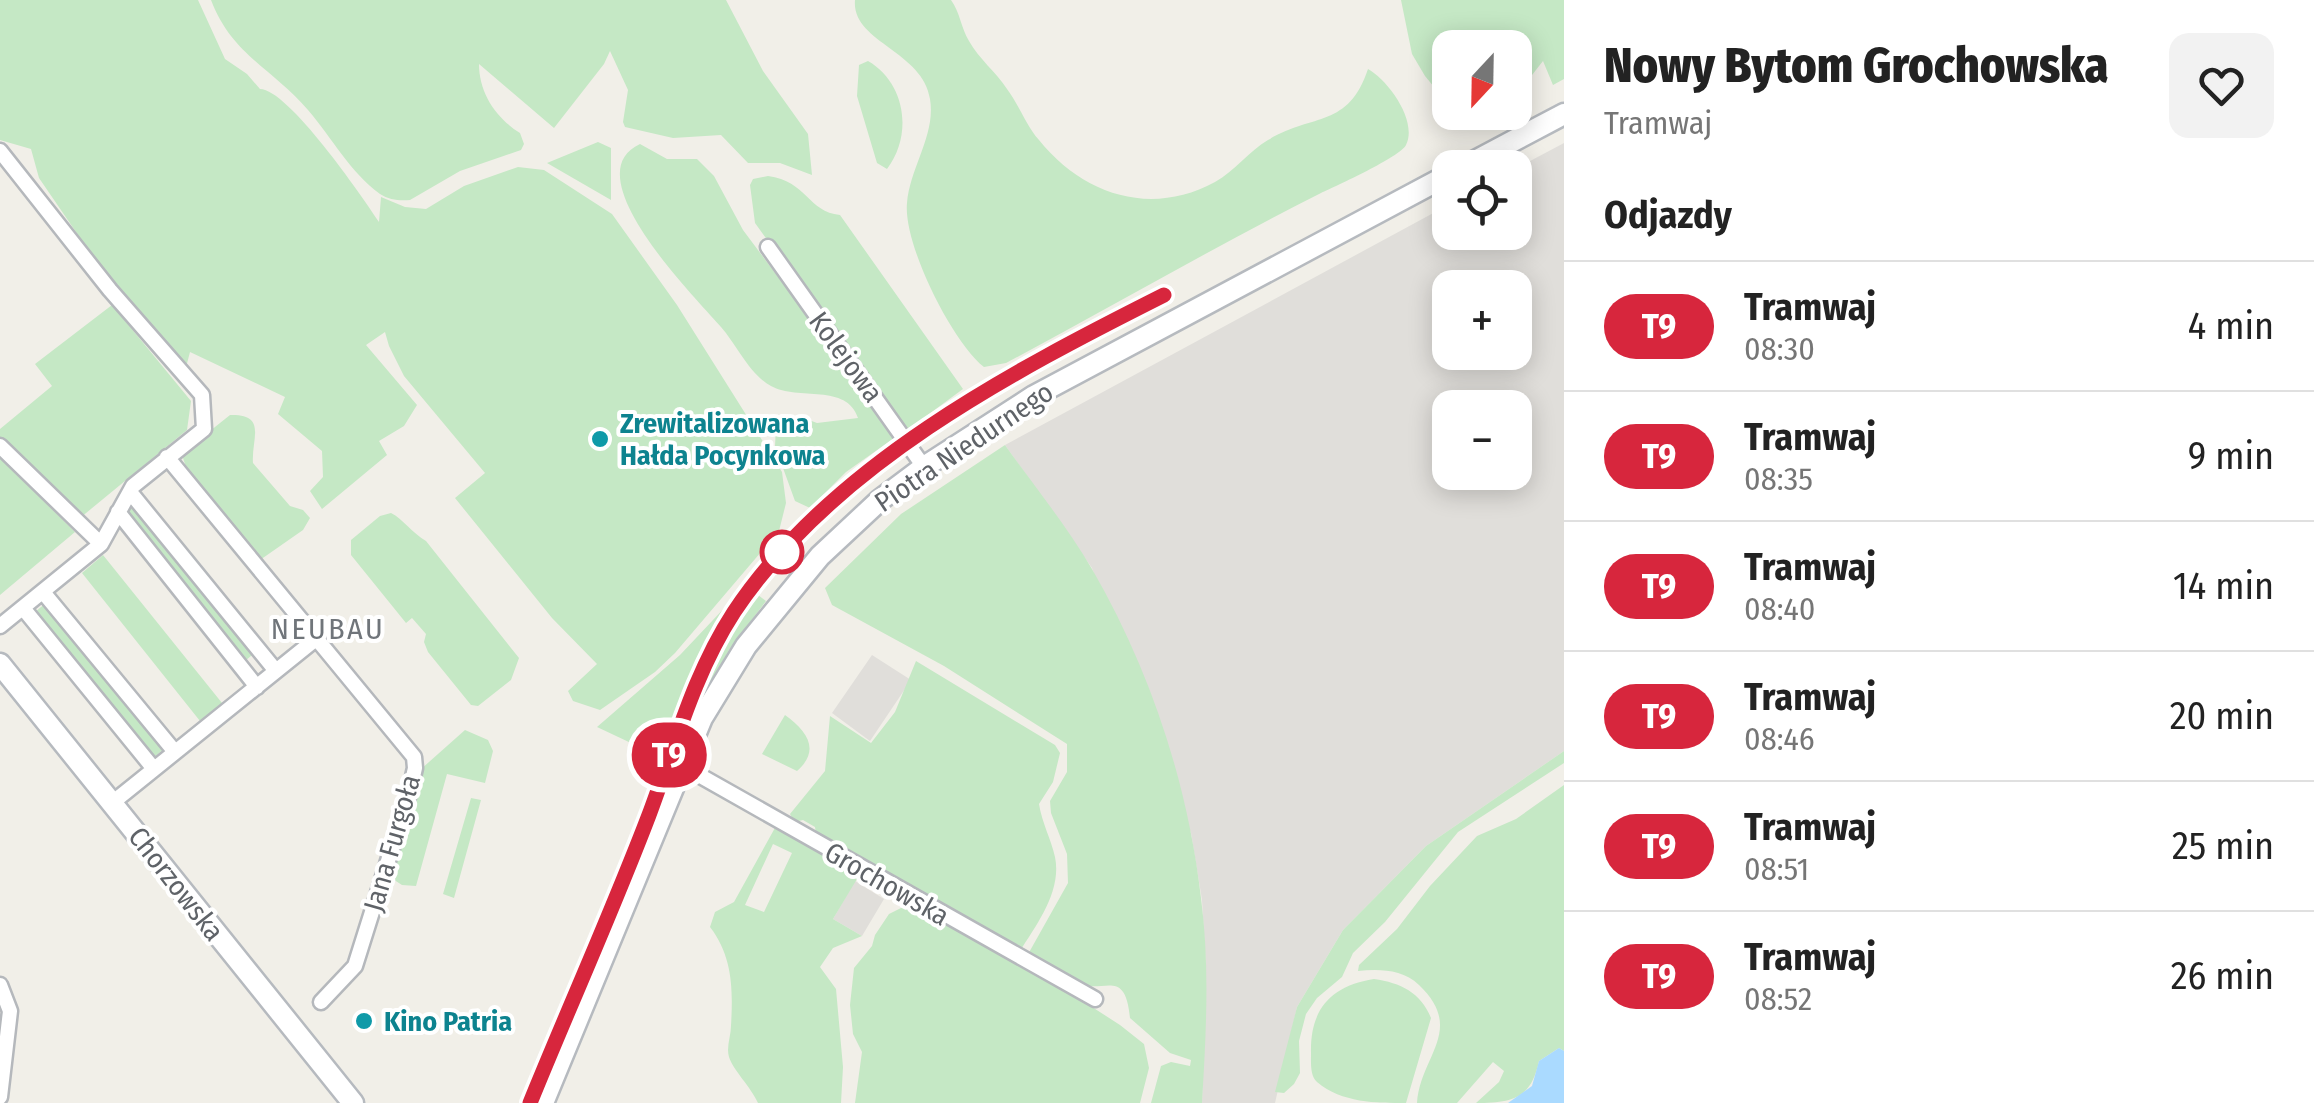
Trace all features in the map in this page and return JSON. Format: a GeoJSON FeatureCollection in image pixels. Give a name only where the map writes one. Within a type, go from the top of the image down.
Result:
{"type":"FeatureCollection","features":[{"type":"Feature","properties":{"kind":"street"},"geometry":{"type":"LineString","coordinates":[[1496,150],[1564,114]]}},
{"type":"Feature","properties":{"kind":"street"},"geometry":{"type":"LineString","coordinates":[[0,151],[110,290],[202,394],[204,429],[130,492],[101,544],[0,626]]}},
{"type":"Feature","properties":{"kind":"street","name":"Piotra Niedurnego"},"geometry":{"type":"LineString","coordinates":[[543,1103],[681,765],[717,692],[776,608],[844,534],[924,467],[1034,396],[1432,184]]}},
{"type":"Feature","properties":{"kind":"street","name":"Kolejowa"},"geometry":{"type":"LineString","coordinates":[[768,248],[924,467]]}},
{"type":"Feature","properties":{"kind":"street"},"geometry":{"type":"LineString","coordinates":[[0,446],[101,544]]}},
{"type":"Feature","properties":{"kind":"street","name":"Jana Furgoła"},"geometry":{"type":"LineString","coordinates":[[167,457],[414,757],[416,768],[355,966],[322,1002]]}},
{"type":"Feature","properties":{"kind":"street"},"geometry":{"type":"LineString","coordinates":[[130,492],[276,672]]}},
{"type":"Feature","properties":{"kind":"street"},"geometry":{"type":"LineString","coordinates":[[118,512],[256,687]]}},
{"type":"Feature","properties":{"kind":"street"},"geometry":{"type":"LineString","coordinates":[[43,592],[175,752]]}},
{"type":"Feature","properties":{"kind":"street"},"geometry":{"type":"LineString","coordinates":[[23,608],[154,770]]}},
{"type":"Feature","properties":{"kind":"street"},"geometry":{"type":"LineString","coordinates":[[112,803],[317,638]]}},
{"type":"Feature","properties":{"kind":"street","name":"Chorzowska"},"geometry":{"type":"LineString","coordinates":[[0,664],[352,1103]]}},
{"type":"Feature","properties":{"kind":"street","name":"Grochowska"},"geometry":{"type":"LineString","coordinates":[[681,765],[957,924],[1095,998]]}},
{"type":"Feature","properties":{"kind":"street"},"geometry":{"type":"LineString","coordinates":[[0,985],[10,1011],[0,1096]]}},
{"type":"Feature","properties":{"kind":"shaded area"},"geometry":{"type":"Polygon","coordinates":[[[1564,143],[1564,751],[1426,846],[1343,930],[1297,1007],[1275,1103],[1202,1103],[1206,968],[1202,900],[1191,833],[1092,568],[1005,445],[1432,214],[1432,250],[1532,250],[1532,160],[1564,143]]]}},
{"type":"Feature","properties":{"kind":"shaded area"},"geometry":{"type":"Polygon","coordinates":[[[872,655],[911,680],[870,741],[832,713],[872,655]]]}},
{"type":"Feature","properties":{"kind":"shaded area"},"geometry":{"type":"Polygon","coordinates":[[[855,881],[884,899],[862,936],[833,919],[855,881]]]}},
{"type":"Feature","properties":{"kind":"green space"},"geometry":{"type":"Polygon","coordinates":[[[0,0],[198,0],[225,59],[260,89],[288,106],[341,168],[379,222],[381,197],[405,207],[426,209],[464,186],[518,167],[544,170],[612,214],[677,305],[782,472],[786,503],[779,531],[655,672],[600,710],[573,701],[568,691],[597,664],[552,618],[455,498],[485,473],[404,376],[385,332],[366,345],[417,405],[404,426],[379,441],[387,455],[322,509],[310,491],[323,477],[322,451],[278,414],[285,397],[190,352],[185,371],[113,286],[39,178],[31,149],[0,140],[0,0]]]}},
{"type":"Feature","properties":{"kind":"green space"},"geometry":{"type":"Polygon","coordinates":[[[211,0],[726,0],[763,71],[808,134],[812,175],[780,163],[748,163],[721,135],[673,138],[625,127],[628,90],[610,51],[554,128],[479,64],[486,95],[503,120],[520,133],[524,144],[521,150],[460,171],[410,200],[391,199],[359,176],[308,110],[241,48],[211,0]]]}},
{"type":"Feature","properties":{"kind":"green space"},"geometry":{"type":"Polygon","coordinates":[[[855,0],[951,0],[973,48],[1003,83],[1039,140],[1076,175],[1120,195],[1167,198],[1215,182],[1268,140],[1339,111],[1360,88],[1368,69],[1399,102],[1409,135],[1401,150],[1380,164],[1241,234],[1006,363],[984,367],[958,337],[932,291],[908,221],[909,190],[931,112],[925,83],[915,69],[864,26],[855,0]]]}},
{"type":"Feature","properties":{"kind":"green space"},"geometry":{"type":"Polygon","coordinates":[[[1401,0],[1564,0],[1564,79],[1553,85],[1543,61],[1532,75],[1532,30],[1432,30],[1432,85],[1412,54],[1401,0]]]}},
{"type":"Feature","properties":{"kind":"green space"},"geometry":{"type":"Polygon","coordinates":[[[868,61],[891,82],[902,110],[900,141],[887,169],[877,163],[857,96],[859,65],[868,61]]]}},
{"type":"Feature","properties":{"kind":"green space"},"geometry":{"type":"Polygon","coordinates":[[[598,142],[611,148],[611,200],[547,163],[598,142]]]}},
{"type":"Feature","properties":{"kind":"green space"},"geometry":{"type":"Polygon","coordinates":[[[640,144],[667,159],[697,159],[714,176],[743,230],[897,436],[846,472],[810,508],[795,501],[775,446],[776,426],[784,418],[801,417],[817,423],[858,418],[844,400],[782,390],[763,381],[666,265],[629,208],[620,182],[623,160],[640,144]]]}},
{"type":"Feature","properties":{"kind":"green space"},"geometry":{"type":"Polygon","coordinates":[[[768,176],[791,184],[821,208],[840,215],[963,389],[906,431],[755,223],[750,185],[753,179],[768,176]]]}},
{"type":"Feature","properties":{"kind":"green space"},"geometry":{"type":"Polygon","coordinates":[[[112,305],[191,401],[187,430],[80,518],[0,438],[0,429],[52,386],[35,364],[112,305]]]}},
{"type":"Feature","properties":{"kind":"green space"},"geometry":{"type":"Polygon","coordinates":[[[230,415],[253,423],[253,463],[290,506],[303,510],[310,518],[303,530],[260,560],[187,470],[183,458],[185,451],[230,415]]]}},
{"type":"Feature","properties":{"kind":"green space"},"geometry":{"type":"Polygon","coordinates":[[[1005,445],[1072,537],[1113,607],[1149,687],[1176,770],[1195,855],[1206,949],[1202,1103],[1151,1103],[1161,1066],[1171,1062],[1190,1066],[1191,1060],[1170,1053],[1130,1018],[1118,987],[1075,983],[1027,956],[1068,883],[1067,854],[1050,801],[1067,772],[1067,744],[944,666],[832,605],[825,588],[901,514],[1005,445]]]}},
{"type":"Feature","properties":{"kind":"green space"},"geometry":{"type":"Polygon","coordinates":[[[0,458],[75,532],[0,595],[0,458]]]}},
{"type":"Feature","properties":{"kind":"green space"},"geometry":{"type":"Polygon","coordinates":[[[130,492],[258,650],[245,661],[118,512],[130,492]]]}},
{"type":"Feature","properties":{"kind":"green space"},"geometry":{"type":"Polygon","coordinates":[[[391,513],[426,541],[519,658],[511,680],[478,706],[471,705],[428,652],[426,634],[412,618],[406,623],[351,555],[351,540],[380,516],[391,513]]]}},
{"type":"Feature","properties":{"kind":"green space"},"geometry":{"type":"Polygon","coordinates":[[[103,555],[222,703],[200,721],[82,573],[103,555]]]}},
{"type":"Feature","properties":{"kind":"green space"},"geometry":{"type":"Polygon","coordinates":[[[754,592],[766,601],[729,650],[667,760],[597,727],[680,655],[729,603],[740,610],[754,592]]]}},
{"type":"Feature","properties":{"kind":"green space"},"geometry":{"type":"Polygon","coordinates":[[[47,602],[165,748],[153,758],[35,612],[47,602]]]}},
{"type":"Feature","properties":{"kind":"green space"},"geometry":{"type":"Polygon","coordinates":[[[916,661],[1055,745],[1060,753],[1053,782],[1039,804],[1055,857],[1055,882],[1046,907],[1020,951],[816,834],[815,827],[803,820],[794,822],[790,814],[825,771],[830,716],[871,743],[895,712],[916,661]]]}},
{"type":"Feature","properties":{"kind":"green space"},"geometry":{"type":"Polygon","coordinates":[[[785,715],[805,734],[810,748],[797,771],[762,754],[785,715]]]}},
{"type":"Feature","properties":{"kind":"green space"},"geometry":{"type":"Polygon","coordinates":[[[465,730],[488,740],[493,751],[485,783],[447,774],[416,886],[402,885],[385,874],[420,770],[465,730]]]}},
{"type":"Feature","properties":{"kind":"green space"},"geometry":{"type":"Polygon","coordinates":[[[1564,751],[1564,763],[1458,832],[1385,922],[1353,953],[1342,977],[1317,998],[1306,1014],[1299,1041],[1300,1073],[1294,1084],[1284,1093],[1275,1092],[1297,1007],[1343,930],[1426,846],[1564,751]]]}},
{"type":"Feature","properties":{"kind":"green space"},"geometry":{"type":"Polygon","coordinates":[[[658,769],[644,814],[525,1103],[520,1103],[658,769]]]}},
{"type":"Feature","properties":{"kind":"green space"},"geometry":{"type":"Polygon","coordinates":[[[1564,785],[1564,1051],[1559,1048],[1539,1061],[1531,1084],[1510,1100],[1476,1103],[1499,1082],[1504,1071],[1493,1062],[1457,1103],[1417,1103],[1440,1030],[1433,1001],[1405,976],[1390,971],[1358,971],[1359,965],[1397,929],[1430,886],[1477,836],[1516,819],[1564,785]]]}},
{"type":"Feature","properties":{"kind":"green space"},"geometry":{"type":"Polygon","coordinates":[[[471,798],[481,800],[454,898],[443,894],[471,798]]]}},
{"type":"Feature","properties":{"kind":"green space"},"geometry":{"type":"Polygon","coordinates":[[[776,826],[860,874],[833,919],[862,936],[833,948],[820,967],[836,989],[843,1067],[841,1103],[758,1103],[731,1062],[730,974],[718,938],[710,927],[715,912],[734,902],[776,826]],[[773,844],[745,905],[764,912],[792,853],[773,844]]]}},
{"type":"Feature","properties":{"kind":"green space"},"geometry":{"type":"Polygon","coordinates":[[[911,903],[1044,976],[1144,1044],[1149,1068],[1140,1103],[855,1103],[862,1052],[853,1034],[850,1005],[854,968],[872,946],[889,914],[911,903]]]}},
{"type":"Feature","properties":{"kind":"green space"},"geometry":{"type":"Polygon","coordinates":[[[1374,979],[1408,990],[1431,1018],[1406,1103],[1348,1098],[1327,1089],[1312,1073],[1314,1024],[1326,1002],[1345,987],[1374,979]]]}},
{"type":"Feature","properties":{"kind":"water"},"geometry":{"type":"Polygon","coordinates":[[[1559,1048],[1564,1051],[1564,1103],[1508,1103],[1532,1086],[1539,1061],[1559,1048]]]}},
{"type":"Feature","properties":{"kind":"tram line"},"geometry":{"type":"LineString","coordinates":[[530,1103],[635,851],[707,660],[734,612],[774,559],[821,511],[928,428],[1045,357],[1163,295]]}},
{"type":"Feature","properties":{"kind":"tram line","name":"T9"},"geometry":{"type":"LineString","coordinates":[[530,1103],[642,830],[684,711],[712,648],[736,608],[796,536],[855,481],[1051,352],[1164,295]]}},
{"type":"Feature","properties":{"kind":"place","name":"Zrewitalizowana Hałda Pocynkowa"},"geometry":{"type":"Point","coordinates":[600,439]}},
{"type":"Feature","properties":{"kind":"place","name":"Kino Patria"},"geometry":{"type":"Point","coordinates":[364,1021]}},
{"type":"Feature","properties":{"kind":"district","name":"NEUBAU"},"geometry":{"type":"Point","coordinates":[328,629]}}]}
